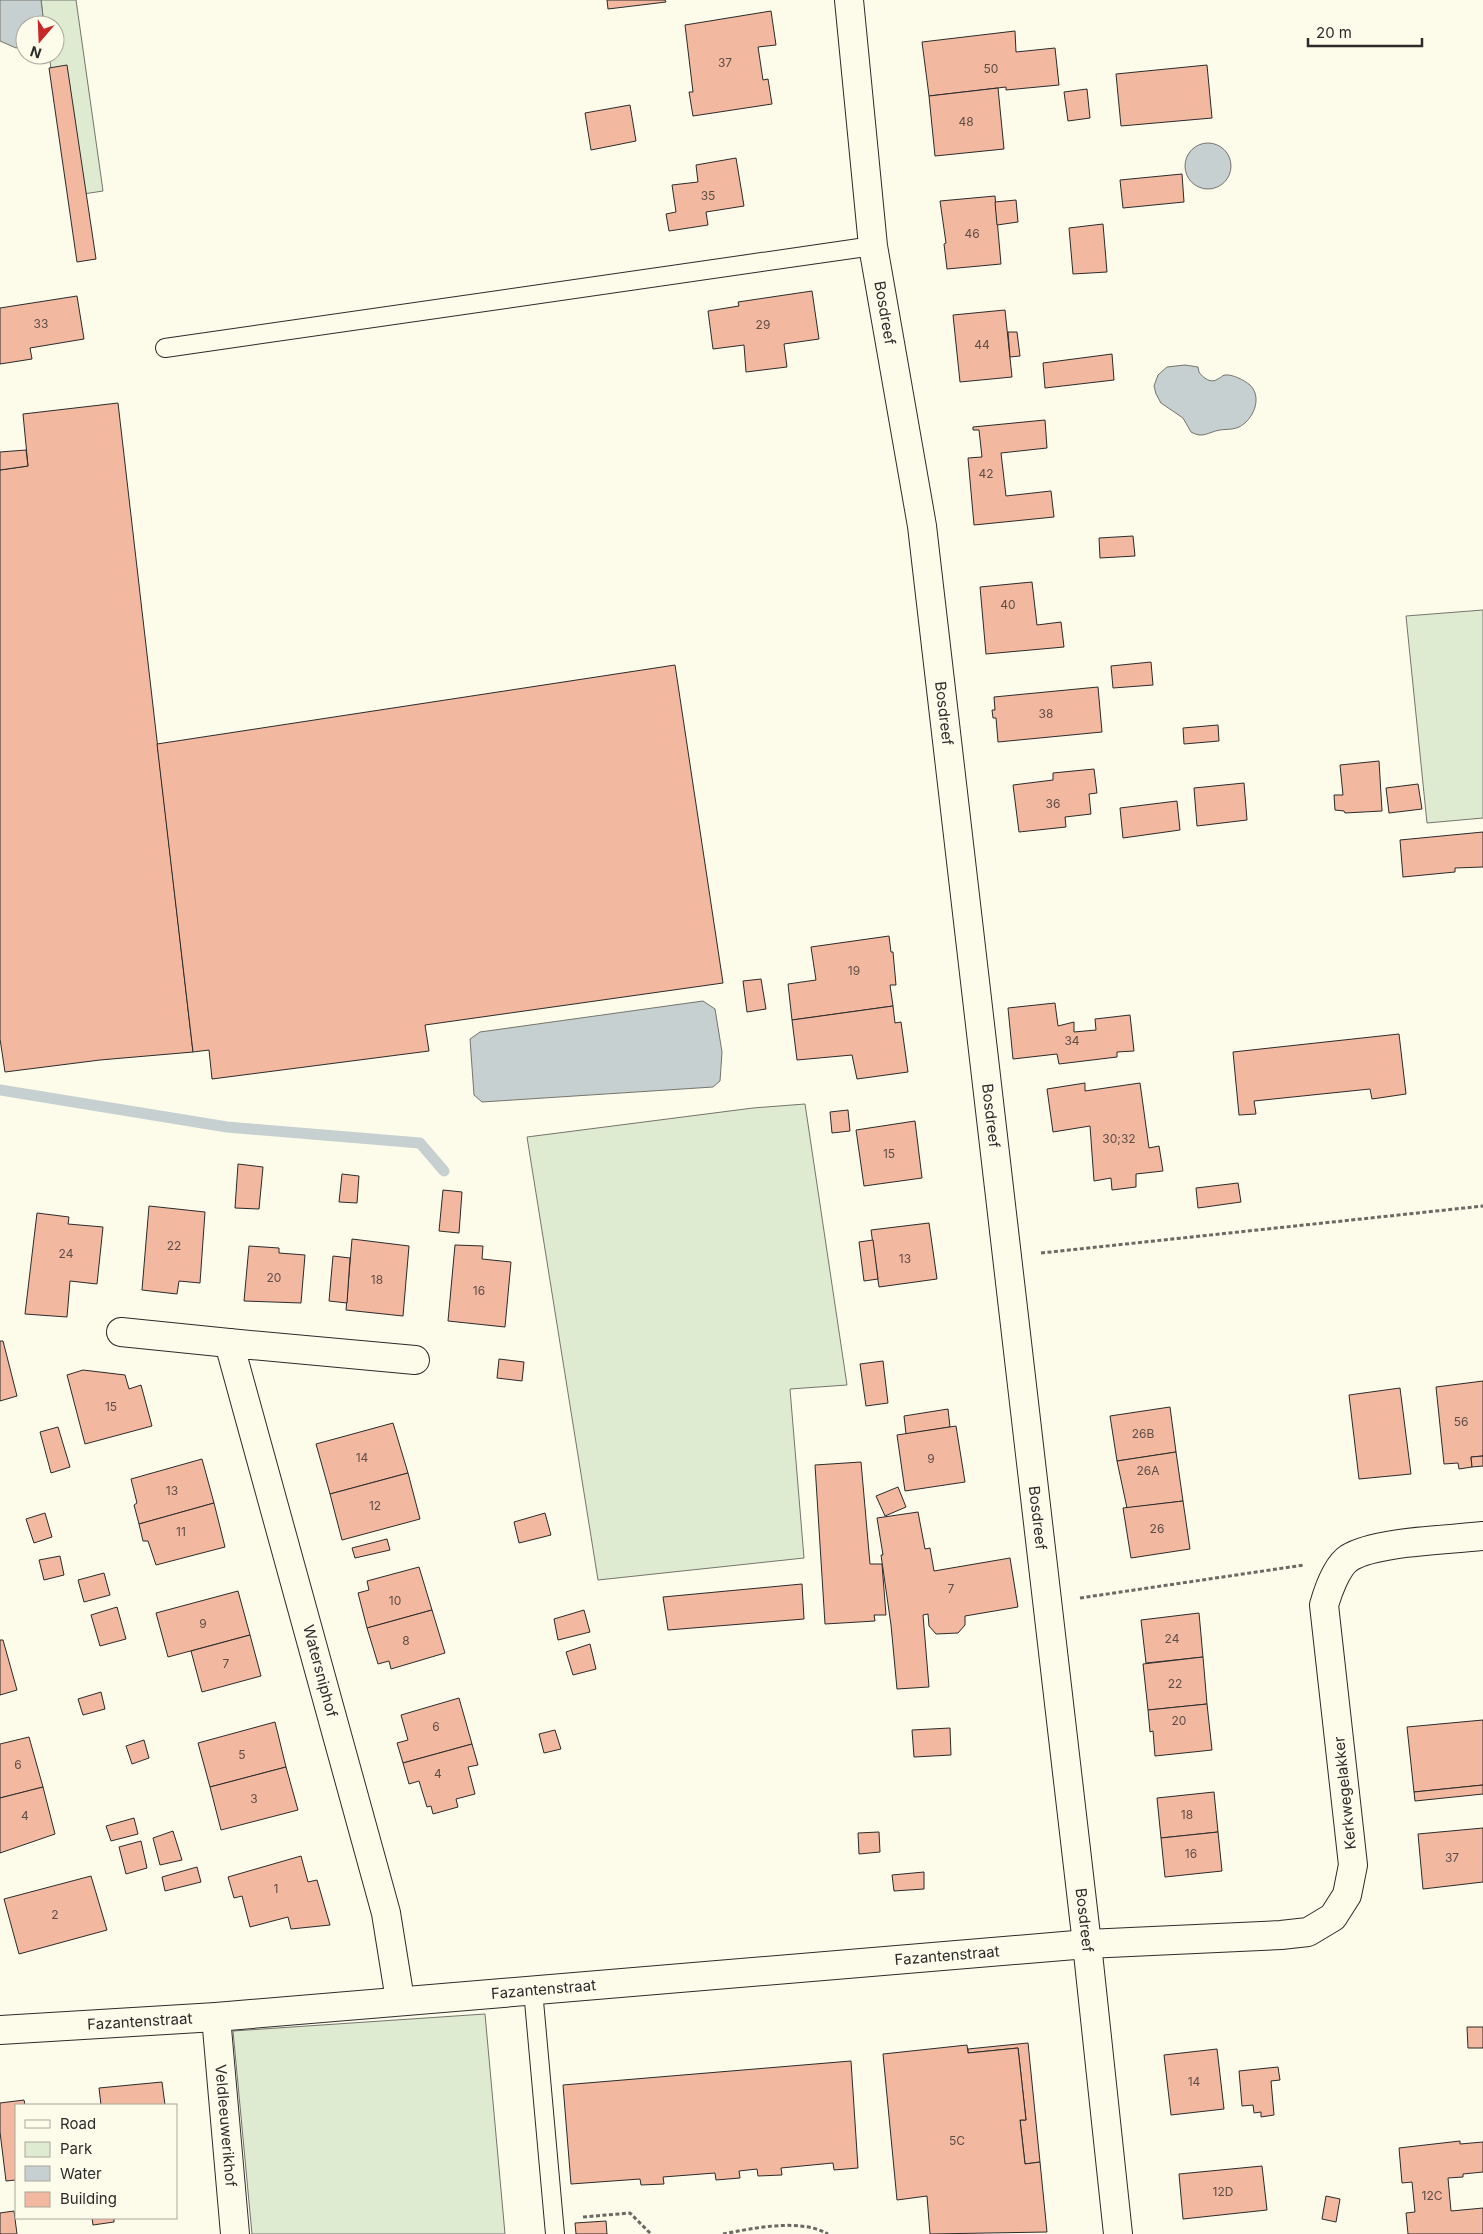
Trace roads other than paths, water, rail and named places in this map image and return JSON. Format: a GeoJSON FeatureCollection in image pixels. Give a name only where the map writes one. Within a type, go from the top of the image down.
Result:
{"type":"FeatureCollection","features":[{"type":"Feature","properties":{"kind":"street","name":"Bosdreef"},"geometry":{"type":"LineString","coordinates":[[849,0],[873,246],[922,526],[1087,1944],[1118,2234]]}},
{"type":"Feature","properties":{"kind":"street"},"geometry":{"type":"LineString","coordinates":[[121,1332],[415,1360]]}},
{"type":"Feature","properties":{"kind":"street","name":"Watersniphof"},"geometry":{"type":"LineString","coordinates":[[229,1343],[386,1913],[400,2000]]}},
{"type":"Feature","properties":{"kind":"street","name":"Kerkwegelakker"},"geometry":{"type":"LineString","coordinates":[[1087,1944],[1281,1935],[1308,1932],[1333,1917],[1347,1895],[1353,1865],[1324,1605],[1332,1582],[1348,1558],[1375,1548],[1483,1536]]}},
{"type":"Feature","properties":{"kind":"street","name":"Fazantenstraat"},"geometry":{"type":"LineString","coordinates":[[0,2030],[216,2017],[400,2000],[1087,1944]]}},
{"type":"Feature","properties":{"kind":"street","name":"Veldleeuwerikhof"},"geometry":{"type":"LineString","coordinates":[[216,2017],[236,2234]]}},
{"type":"Feature","properties":{"kind":"lane"},"geometry":{"type":"LineString","coordinates":[[165,348],[873,246]]}},
{"type":"Feature","properties":{"kind":"lane"},"geometry":{"type":"LineString","coordinates":[[533,1990],[555,2226]]}},
{"type":"Feature","properties":{"kind":"water"},"geometry":{"type":"Polygon","coordinates":[[[0,0],[41,0],[43,15],[15,15],[15,48],[0,41],[0,0]]]}},
{"type":"Feature","properties":{"kind":"water"},"geometry":{"type":"Polygon","coordinates":[[[1204,143],[1212,143],[1221,147],[1227,153],[1231,166],[1227,179],[1221,185],[1212,189],[1204,189],[1195,185],[1189,179],[1185,170],[1185,162],[1189,153],[1195,147],[1204,143]]]}},
{"type":"Feature","properties":{"kind":"water"},"geometry":{"type":"Polygon","coordinates":[[[1185,365],[1198,367],[1199,372],[1210,381],[1225,375],[1231,375],[1250,385],[1254,390],[1256,402],[1252,414],[1244,424],[1234,429],[1220,430],[1202,435],[1195,434],[1191,432],[1183,418],[1161,403],[1154,386],[1158,375],[1167,367],[1185,365]]]}},
{"type":"Feature","properties":{"kind":"water"},"geometry":{"type":"Polygon","coordinates":[[[703,1001],[715,1009],[722,1052],[720,1081],[713,1087],[482,1102],[474,1095],[470,1039],[480,1032],[703,1001]]]}},
{"type":"Feature","properties":{"kind":"waterway"},"geometry":{"type":"LineString","coordinates":[[0,1090],[227,1127],[420,1143],[444,1171]]}}]}
